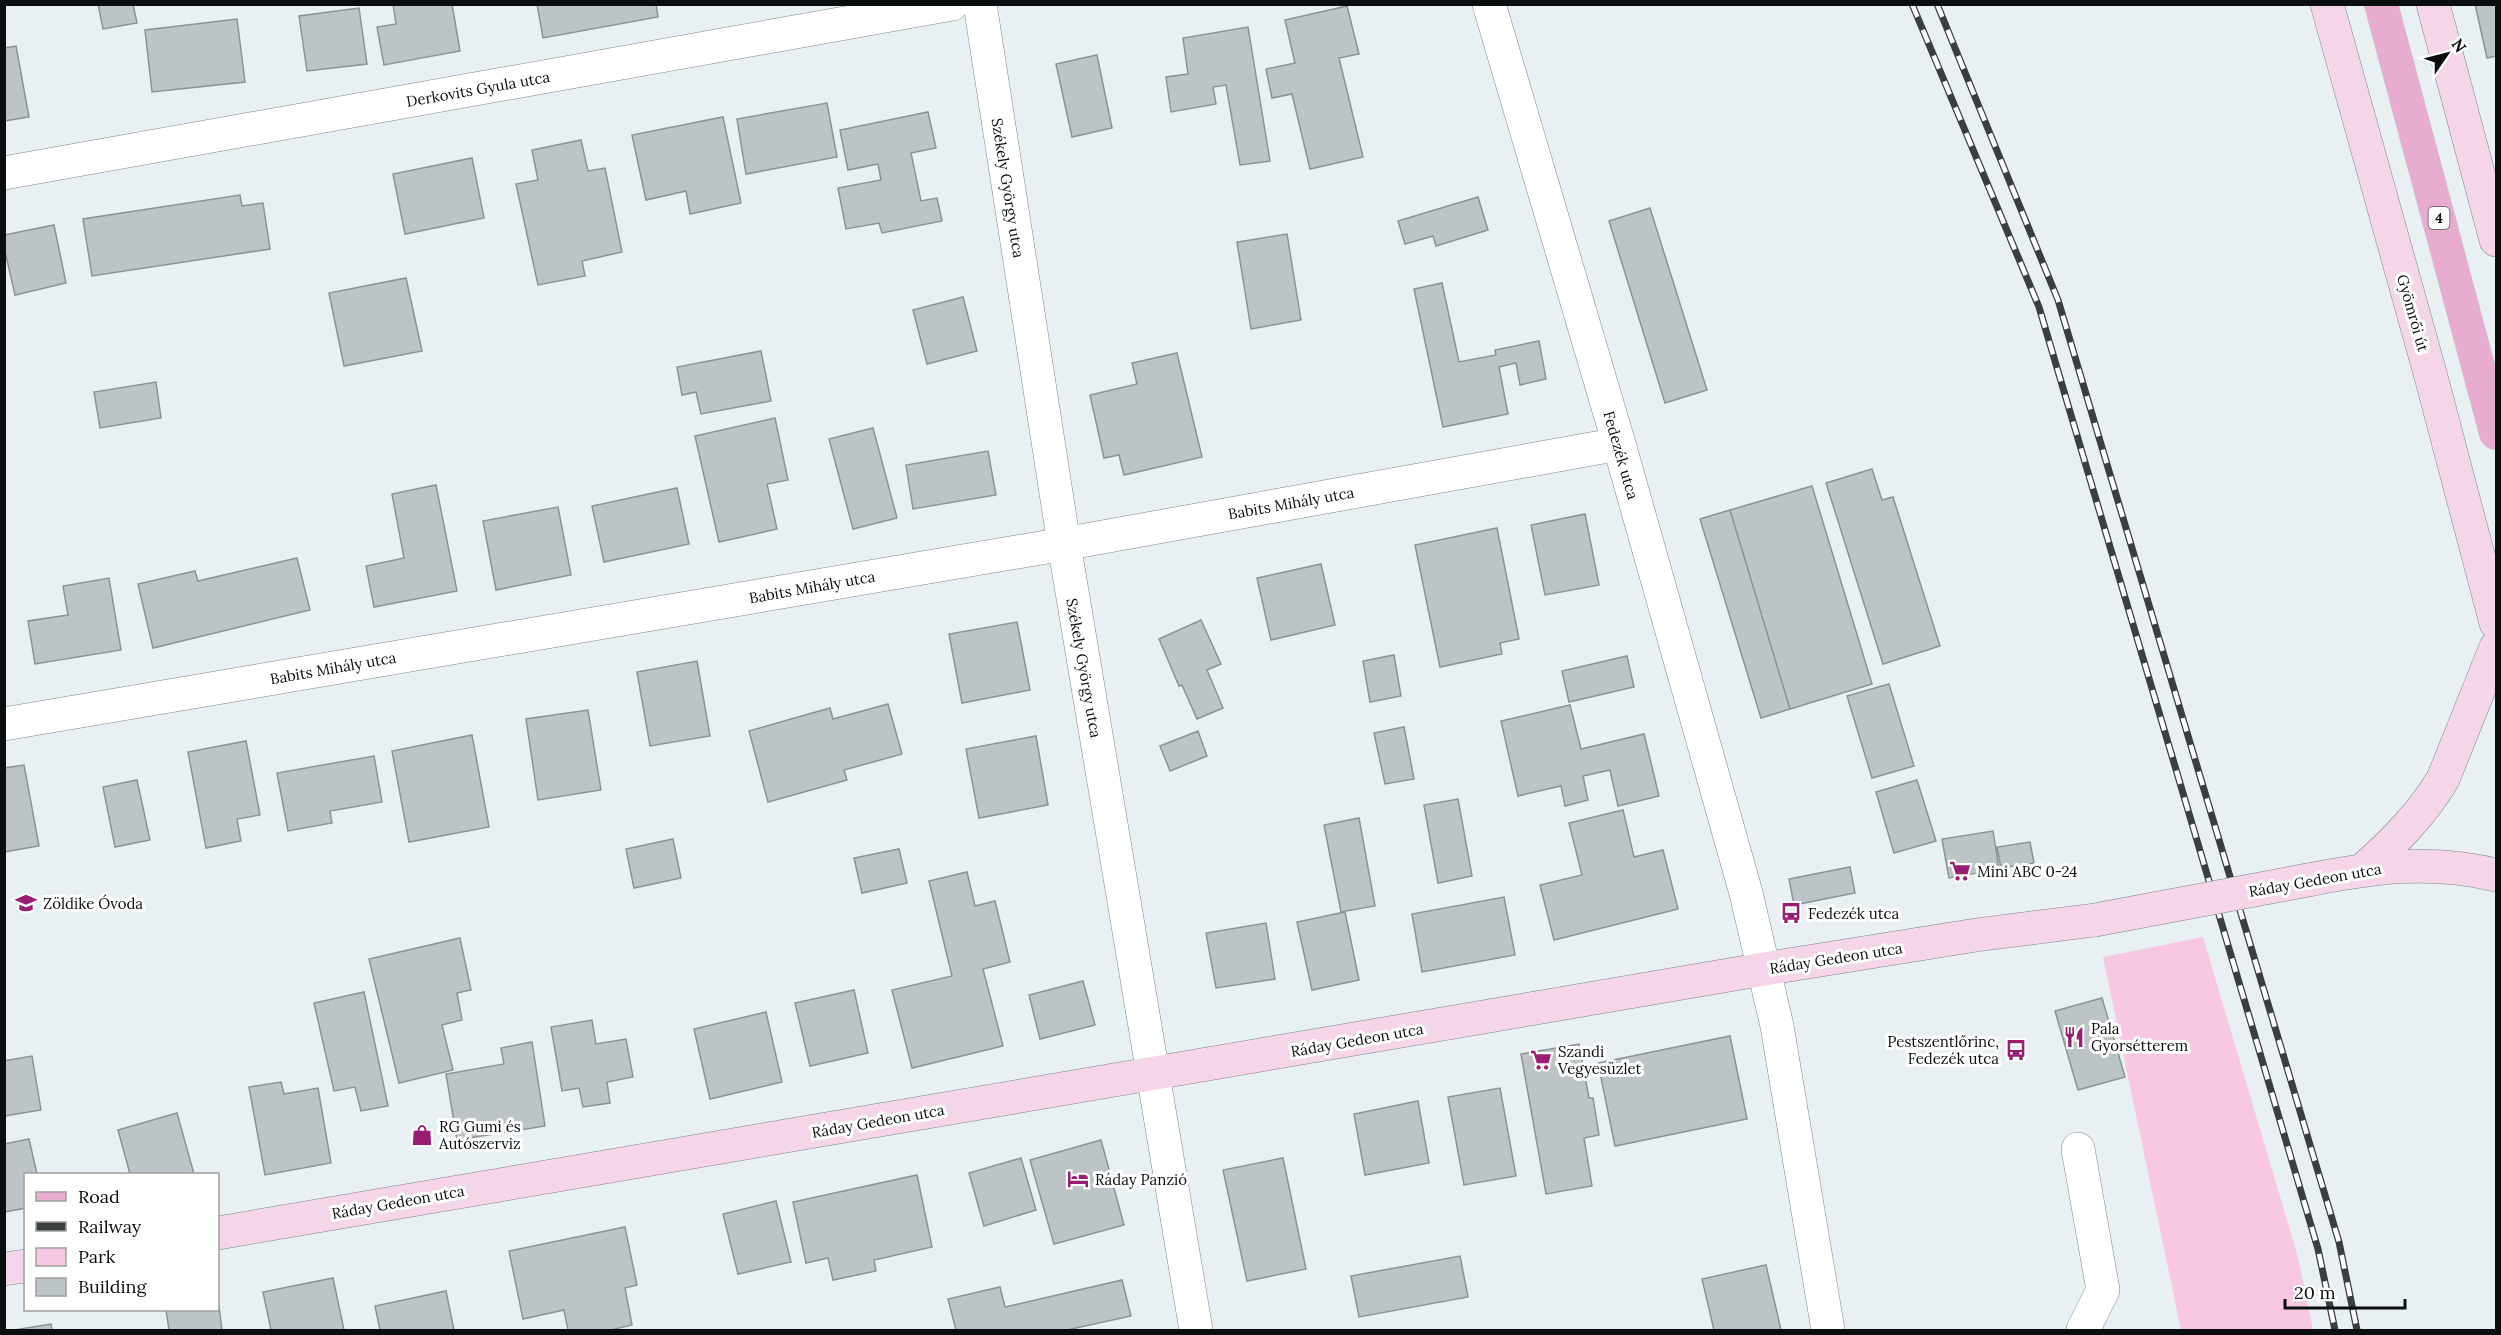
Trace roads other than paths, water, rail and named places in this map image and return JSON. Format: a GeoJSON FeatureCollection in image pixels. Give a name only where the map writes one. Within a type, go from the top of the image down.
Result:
{"type":"FeatureCollection","features":[{"type":"Feature","properties":{"kind":"main road","name":"Gyömrői út"},"geometry":{"type":"LineString","coordinates":[[2326,4],[2430,372],[2496,623]]}},
{"type":"Feature","properties":{"kind":"main road","name":"4"},"geometry":{"type":"LineString","coordinates":[[2381,4],[2496,433]]}},
{"type":"Feature","properties":{"kind":"main road"},"geometry":{"type":"LineString","coordinates":[[2433,4],[2496,240]]}},
{"type":"Feature","properties":{"kind":"main road"},"geometry":{"type":"LineString","coordinates":[[2364,869],[2402,835],[2437,790],[2496,647]]}},
{"type":"Feature","properties":{"kind":"main road","name":"Ráday Gedeon utca"},"geometry":{"type":"LineString","coordinates":[[219,1233],[1764,969],[1976,935],[2095,920],[2364,869],[2432,865],[2496,875]]}},
{"type":"Feature","properties":{"kind":"main road"},"geometry":{"type":"LineString","coordinates":[[4,1269],[24,1266]]}},
{"type":"Feature","properties":{"kind":"street","name":"Székely György utca"},"geometry":{"type":"LineString","coordinates":[[980,4],[1064,544],[1196,1330]]}},
{"type":"Feature","properties":{"kind":"street","name":"Fedezék utca"},"geometry":{"type":"LineString","coordinates":[[1489,4],[1619,444],[1743,881],[1777,1026],[1827,1330]]}},
{"type":"Feature","properties":{"kind":"street","name":"Derkovits Gyula utca"},"geometry":{"type":"LineString","coordinates":[[4,173],[932,6]]}},
{"type":"Feature","properties":{"kind":"street","name":"Babits Mihály utca"},"geometry":{"type":"LineString","coordinates":[[4,724],[1064,544],[1619,444]]}},
{"type":"Feature","properties":{"kind":"street"},"geometry":{"type":"LineString","coordinates":[[2078,1149],[2103,1290],[2083,1330]]}},
{"type":"Feature","properties":{"kind":"railway"},"geometry":{"type":"LineString","coordinates":[[1912,4],[2039,307],[2318,1249],[2335,1330]]}},
{"type":"Feature","properties":{"kind":"railway"},"geometry":{"type":"LineString","coordinates":[[1937,4],[2058,300],[2339,1242],[2357,1330]]}},
{"type":"Feature","properties":{"kind":"place","name":"Mini ABC 0-24"},"geometry":{"type":"Point","coordinates":[1960,871]}},
{"type":"Feature","properties":{"kind":"place","name":"Zöldike Óvoda"},"geometry":{"type":"Point","coordinates":[26,903]}},
{"type":"Feature","properties":{"kind":"place","name":"Fedezék utca"},"geometry":{"type":"Point","coordinates":[1791,913]}},
{"type":"Feature","properties":{"kind":"place","name":"Pala Gyorsétterem"},"geometry":{"type":"Point","coordinates":[2074,1037]}},
{"type":"Feature","properties":{"kind":"place","name":"Pestszentlőrinc, Fedezék utca"},"geometry":{"type":"Point","coordinates":[2016,1050]}},
{"type":"Feature","properties":{"kind":"place","name":"Szandi Vegyesüzlet"},"geometry":{"type":"Point","coordinates":[1541,1060]}},
{"type":"Feature","properties":{"kind":"place","name":"RG Gumi és Autószerviz"},"geometry":{"type":"Point","coordinates":[422,1135]}},
{"type":"Feature","properties":{"kind":"place","name":"Ráday Panzió"},"geometry":{"type":"Point","coordinates":[1078,1179]}}]}
